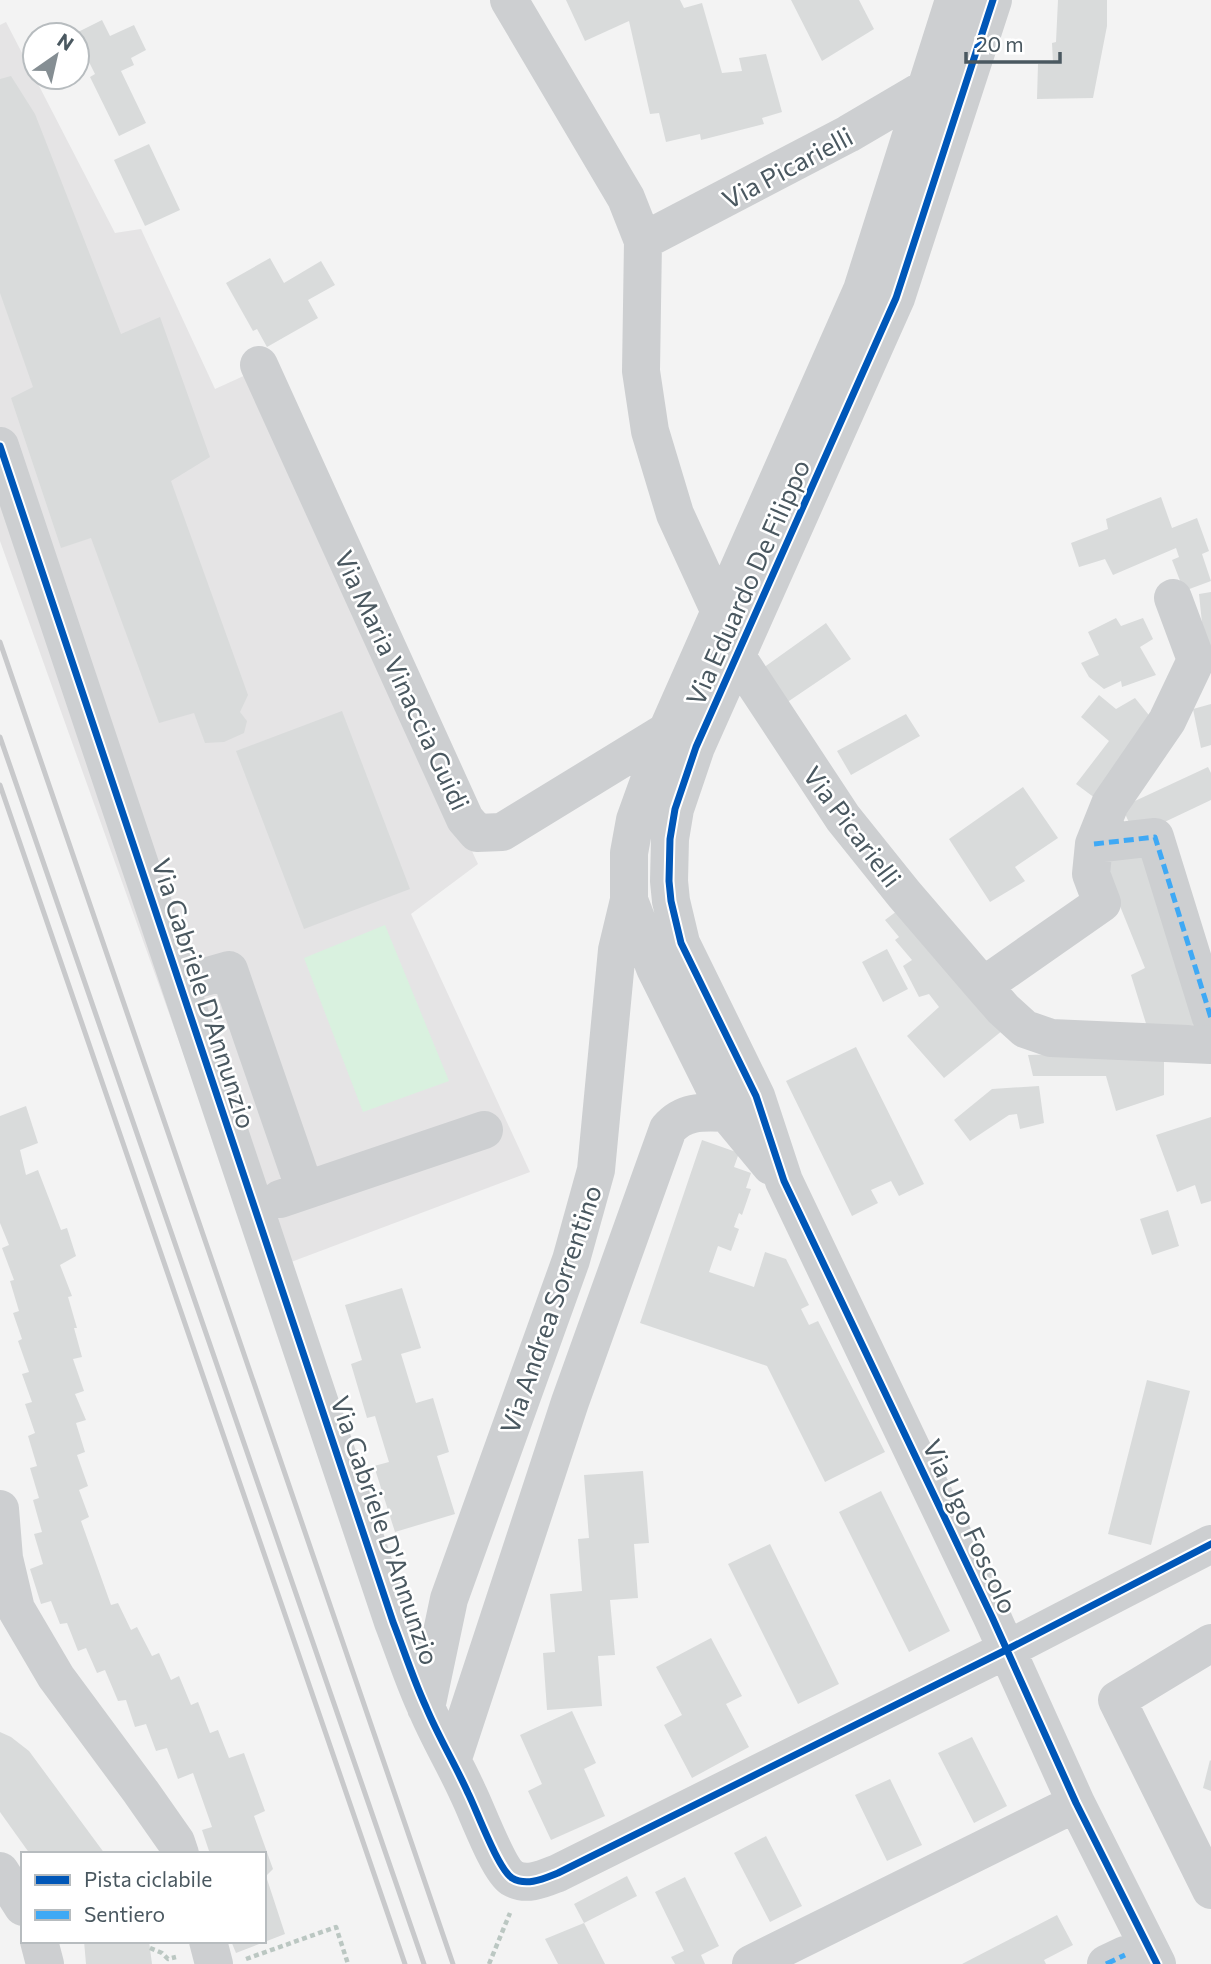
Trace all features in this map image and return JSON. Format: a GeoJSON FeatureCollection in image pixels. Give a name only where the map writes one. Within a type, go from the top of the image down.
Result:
{"type":"FeatureCollection","features":[{"type":"Feature","properties":{"kind":"street"},"geometry":{"type":"LineString","coordinates":[[509,0],[626,198],[643,241],[641,371],[650,431],[676,514],[720,612]]}},
{"type":"Feature","properties":{"kind":"street","name":"Via Eduardo De Filippo"},"geometry":{"type":"LineString","coordinates":[[784,1181],[727,1113],[655,968],[629,900],[629,853],[635,820],[667,732],[862,290],[954,0]]}},
{"type":"Feature","properties":{"kind":"street","name":"Via Eduardo De Filippo"},"geometry":{"type":"LineString","coordinates":[[784,1181],[756,1096],[681,943],[669,881],[670,839],[675,808],[696,747],[896,298],[993,0]]}},
{"type":"Feature","properties":{"kind":"street","name":"Via Picarielli"},"geometry":{"type":"LineString","coordinates":[[643,241],[848,134],[928,87]]}},
{"type":"Feature","properties":{"kind":"street","name":"Via Maria Vinaccia Guidi"},"geometry":{"type":"LineString","coordinates":[[259,365],[465,819],[477,833],[502,832],[667,732]]}},
{"type":"Feature","properties":{"kind":"street","name":"Via Gabriele D'Annunzio"},"geometry":{"type":"LineString","coordinates":[[0,446],[393,1622],[426,1708],[453,1758],[501,1863],[513,1878],[522,1881]]}},
{"type":"Feature","properties":{"kind":"street"},"geometry":{"type":"LineString","coordinates":[[983,986],[1102,903],[1091,874],[1094,844],[1110,804],[1167,721],[1196,660],[1173,598]]}},
{"type":"Feature","properties":{"kind":"street","name":"Via Picarielli"},"geometry":{"type":"LineString","coordinates":[[737,657],[843,818],[983,986],[1003,1009],[1026,1029],[1051,1038],[1211,1045]]}},
{"type":"Feature","properties":{"kind":"street"},"geometry":{"type":"LineString","coordinates":[[1094,844],[1155,837],[1211,1018]]}},
{"type":"Feature","properties":{"kind":"street","name":"Via Andrea Sorrentino"},"geometry":{"type":"LineString","coordinates":[[426,1708],[449,1599],[571,1259],[596,1170],[617,950],[629,900]]}},
{"type":"Feature","properties":{"kind":"street"},"geometry":{"type":"LineString","coordinates":[[180,984],[229,970],[305,1190]]}},
{"type":"Feature","properties":{"kind":"street","name":"Via Andrea Sorrentino"},"geometry":{"type":"LineString","coordinates":[[453,1758],[570,1402],[668,1129],[673,1123],[692,1113],[727,1113]]}},
{"type":"Feature","properties":{"kind":"street"},"geometry":{"type":"LineString","coordinates":[[254,1207],[484,1130]]}},
{"type":"Feature","properties":{"kind":"street","name":"Via Ugo Foscolo"},"geometry":{"type":"LineString","coordinates":[[784,1181],[1076,1803],[1130,1961]]}},
{"type":"Feature","properties":{"kind":"street"},"geometry":{"type":"LineString","coordinates":[[0,1509],[4,1558],[16,1609],[56,1677],[141,1791],[176,1842],[179,1852]]}},
{"type":"Feature","properties":{"kind":"street"},"geometry":{"type":"LineString","coordinates":[[522,1881],[537,1881],[558,1873],[1006,1650],[1211,1544]]}},
{"type":"Feature","properties":{"kind":"street"},"geometry":{"type":"LineString","coordinates":[[1211,1643],[1117,1700],[1211,1890]]}},
{"type":"Feature","properties":{"kind":"street"},"geometry":{"type":"LineString","coordinates":[[751,1964],[1076,1803]]}},
{"type":"Feature","properties":{"kind":"street"},"geometry":{"type":"LineString","coordinates":[[0,1871],[21,1904]]}},
{"type":"Feature","properties":{"kind":"street"},"geometry":{"type":"LineString","coordinates":[[40,1943],[45,1964]]}},
{"type":"Feature","properties":{"kind":"street"},"geometry":{"type":"LineString","coordinates":[[210,1943],[230,1962]]}},
{"type":"Feature","properties":{"kind":"path"},"geometry":{"type":"LineString","coordinates":[[489,1964],[522,1881]]}},
{"type":"Feature","properties":{"kind":"path"},"geometry":{"type":"LineString","coordinates":[[230,1962],[336,1927],[348,1964]]}},
{"type":"Feature","properties":{"kind":"shaded area"},"geometry":{"type":"Polygon","coordinates":[[[6,22],[21,51],[21,91],[42,91],[115,233],[141,229],[215,389],[248,374],[478,864],[411,914],[530,1172],[262,1273],[0,541],[0,25],[6,22]]]}},
{"type":"Feature","properties":{"kind":"green space"},"geometry":{"type":"Polygon","coordinates":[[[385,925],[449,1081],[363,1112],[304,958],[385,925]]]}},
{"type":"Feature","properties":{"kind":"building"},"geometry":{"type":"Polygon","coordinates":[[[566,0],[680,0],[684,8],[702,3],[722,73],[742,71],[739,58],[766,54],[782,112],[762,118],[764,124],[701,140],[700,134],[666,142],[659,113],[650,114],[629,21],[585,41],[566,0]]]}},
{"type":"Feature","properties":{"kind":"building"},"geometry":{"type":"Polygon","coordinates":[[[791,0],[859,0],[874,29],[822,61],[791,0]]]}},
{"type":"Feature","properties":{"kind":"building"},"geometry":{"type":"Polygon","coordinates":[[[1058,0],[1107,0],[1107,26],[1093,98],[1037,99],[1038,64],[1053,63],[1052,43],[1056,42],[1058,0]]]}},
{"type":"Feature","properties":{"kind":"building"},"geometry":{"type":"Polygon","coordinates":[[[102,20],[110,36],[134,25],[146,50],[131,58],[134,65],[121,71],[146,123],[119,136],[91,79],[95,74],[91,66],[91,26],[102,20]]]}},
{"type":"Feature","properties":{"kind":"building"},"geometry":{"type":"Polygon","coordinates":[[[11,76],[35,114],[121,334],[160,317],[210,457],[171,481],[248,695],[240,712],[247,721],[244,733],[224,742],[205,743],[194,713],[159,723],[91,538],[61,548],[11,398],[33,387],[0,293],[0,79],[11,76]]]}},
{"type":"Feature","properties":{"kind":"building"},"geometry":{"type":"Polygon","coordinates":[[[149,144],[180,210],[145,226],[114,160],[149,144]]]}},
{"type":"Feature","properties":{"kind":"building"},"geometry":{"type":"Polygon","coordinates":[[[270,258],[284,283],[321,261],[335,285],[308,300],[318,318],[267,347],[257,329],[253,331],[226,283],[270,258]]]}},
{"type":"Feature","properties":{"kind":"building"},"geometry":{"type":"Polygon","coordinates":[[[1161,497],[1172,528],[1197,518],[1209,551],[1202,554],[1211,581],[1184,591],[1172,560],[1179,557],[1176,548],[1113,575],[1105,559],[1079,567],[1071,543],[1108,529],[1106,519],[1161,497]]]}},
{"type":"Feature","properties":{"kind":"building"},"geometry":{"type":"Polygon","coordinates":[[[1211,592],[1211,661],[1206,661],[1199,594],[1211,592]]]}},
{"type":"Feature","properties":{"kind":"building"},"geometry":{"type":"Polygon","coordinates":[[[1116,618],[1121,626],[1143,618],[1153,639],[1140,647],[1156,675],[1122,687],[1121,681],[1104,689],[1089,677],[1081,663],[1099,655],[1088,632],[1116,618]]]}},
{"type":"Feature","properties":{"kind":"building"},"geometry":{"type":"Polygon","coordinates":[[[826,623],[851,659],[786,703],[763,668],[826,623]]]}},
{"type":"Feature","properties":{"kind":"building"},"geometry":{"type":"Polygon","coordinates":[[[1099,695],[1116,709],[1135,698],[1161,730],[1103,804],[1076,784],[1109,741],[1081,717],[1099,695]]]}},
{"type":"Feature","properties":{"kind":"building"},"geometry":{"type":"Polygon","coordinates":[[[1211,704],[1211,745],[1201,748],[1193,709],[1211,704]]]}},
{"type":"Feature","properties":{"kind":"building"},"geometry":{"type":"Polygon","coordinates":[[[342,711],[410,889],[304,929],[236,751],[342,711]]]}},
{"type":"Feature","properties":{"kind":"building"},"geometry":{"type":"Polygon","coordinates":[[[906,714],[920,736],[851,775],[837,751],[906,714]]]}},
{"type":"Feature","properties":{"kind":"building"},"geometry":{"type":"Polygon","coordinates":[[[1208,767],[1211,773],[1211,800],[1135,836],[1122,807],[1208,767]]]}},
{"type":"Feature","properties":{"kind":"building"},"geometry":{"type":"Polygon","coordinates":[[[1023,787],[1058,838],[1015,867],[1025,881],[990,902],[949,839],[1023,787]]]}},
{"type":"Feature","properties":{"kind":"building"},"geometry":{"type":"Polygon","coordinates":[[[1143,840],[1209,1023],[1148,1030],[1131,975],[1145,968],[1101,859],[1143,840]]]}},
{"type":"Feature","properties":{"kind":"building"},"geometry":{"type":"Polygon","coordinates":[[[901,908],[1008,1026],[944,1078],[907,1036],[939,1007],[929,994],[919,997],[903,966],[912,960],[895,940],[899,937],[885,920],[901,908]]]}},
{"type":"Feature","properties":{"kind":"building"},"geometry":{"type":"Polygon","coordinates":[[[887,949],[908,989],[883,1002],[862,962],[887,949]]]}},
{"type":"Feature","properties":{"kind":"building"},"geometry":{"type":"Polygon","coordinates":[[[856,1047],[924,1184],[899,1196],[891,1181],[871,1190],[878,1203],[852,1216],[786,1081],[856,1047]]]}},
{"type":"Feature","properties":{"kind":"building"},"geometry":{"type":"Polygon","coordinates":[[[1164,1051],[1164,1095],[1116,1111],[1106,1076],[1033,1076],[1028,1055],[1164,1051]]]}},
{"type":"Feature","properties":{"kind":"building"},"geometry":{"type":"Polygon","coordinates":[[[1039,1086],[1044,1123],[1020,1129],[1017,1114],[1009,1115],[970,1141],[954,1120],[992,1089],[1039,1086]]]}},
{"type":"Feature","properties":{"kind":"building"},"geometry":{"type":"Polygon","coordinates":[[[26,1106],[38,1143],[20,1150],[26,1175],[38,1170],[61,1230],[67,1228],[76,1256],[60,1265],[72,1296],[68,1297],[82,1357],[73,1359],[84,1391],[75,1394],[86,1420],[76,1423],[85,1452],[77,1455],[88,1486],[79,1490],[89,1517],[81,1521],[111,1605],[118,1603],[131,1630],[137,1627],[152,1656],[159,1653],[171,1680],[179,1676],[191,1705],[198,1702],[210,1733],[218,1730],[229,1758],[244,1753],[265,1811],[254,1816],[273,1869],[266,1876],[266,1852],[209,1852],[202,1830],[212,1827],[193,1773],[178,1779],[167,1748],[156,1751],[146,1724],[135,1727],[126,1700],[118,1701],[105,1670],[97,1673],[86,1648],[78,1651],[67,1623],[60,1624],[51,1601],[41,1604],[30,1569],[43,1564],[34,1534],[42,1532],[33,1500],[39,1498],[30,1468],[37,1466],[28,1436],[35,1433],[25,1404],[32,1402],[22,1374],[29,1372],[18,1341],[22,1339],[13,1313],[19,1311],[10,1281],[14,1280],[2,1248],[9,1245],[0,1223],[0,1116],[26,1106]]]}},
{"type":"Feature","properties":{"kind":"building"},"geometry":{"type":"Polygon","coordinates":[[[1211,1117],[1211,1201],[1201,1204],[1195,1185],[1177,1192],[1156,1135],[1211,1117]]]}},
{"type":"Feature","properties":{"kind":"building"},"geometry":{"type":"Polygon","coordinates":[[[702,1140],[739,1153],[734,1167],[751,1173],[746,1188],[751,1189],[742,1215],[739,1213],[734,1227],[739,1229],[731,1251],[718,1246],[709,1272],[754,1287],[765,1252],[786,1259],[809,1305],[801,1309],[809,1325],[818,1321],[885,1452],[825,1482],[767,1366],[640,1323],[702,1140]]]}},
{"type":"Feature","properties":{"kind":"building"},"geometry":{"type":"Polygon","coordinates":[[[1168,1210],[1179,1246],[1152,1255],[1140,1219],[1168,1210]]]}},
{"type":"Feature","properties":{"kind":"building"},"geometry":{"type":"Polygon","coordinates":[[[402,1288],[421,1348],[401,1354],[416,1403],[433,1398],[449,1452],[437,1456],[455,1514],[395,1532],[374,1466],[389,1462],[375,1416],[367,1418],[351,1364],[362,1360],[345,1305],[402,1288]]]}},
{"type":"Feature","properties":{"kind":"building"},"geometry":{"type":"Polygon","coordinates":[[[1147,1380],[1190,1391],[1151,1545],[1108,1534],[1147,1380]]]}},
{"type":"Feature","properties":{"kind":"building"},"geometry":{"type":"Polygon","coordinates":[[[643,1471],[649,1543],[634,1544],[638,1598],[610,1600],[615,1655],[598,1656],[602,1706],[547,1710],[543,1653],[555,1652],[550,1594],[582,1591],[578,1539],[589,1538],[584,1475],[643,1471]]]}},
{"type":"Feature","properties":{"kind":"building"},"geometry":{"type":"Polygon","coordinates":[[[881,1491],[950,1631],[909,1652],[839,1512],[881,1491]]]}},
{"type":"Feature","properties":{"kind":"building"},"geometry":{"type":"Polygon","coordinates":[[[770,1544],[839,1684],[798,1704],[728,1564],[770,1544]]]}},
{"type":"Feature","properties":{"kind":"building"},"geometry":{"type":"Polygon","coordinates":[[[711,1638],[742,1696],[726,1704],[749,1747],[692,1778],[664,1725],[682,1715],[656,1667],[711,1638]]]}},
{"type":"Feature","properties":{"kind":"building"},"geometry":{"type":"Polygon","coordinates":[[[572,1711],[596,1763],[584,1769],[605,1816],[551,1840],[528,1791],[542,1784],[520,1735],[572,1711]]]}},
{"type":"Feature","properties":{"kind":"building"},"geometry":{"type":"Polygon","coordinates":[[[0,1732],[29,1751],[104,1852],[29,1852],[0,1812],[0,1732]]]}},
{"type":"Feature","properties":{"kind":"building"},"geometry":{"type":"Polygon","coordinates":[[[972,1737],[1007,1806],[974,1823],[938,1753],[972,1737]]]}},
{"type":"Feature","properties":{"kind":"building"},"geometry":{"type":"Polygon","coordinates":[[[1211,1761],[1211,1791],[1203,1788],[1211,1761]]]}},
{"type":"Feature","properties":{"kind":"building"},"geometry":{"type":"Polygon","coordinates":[[[890,1779],[922,1845],[887,1861],[855,1795],[890,1779]]]}},
{"type":"Feature","properties":{"kind":"building"},"geometry":{"type":"Polygon","coordinates":[[[766,1836],[802,1906],[770,1922],[734,1853],[766,1836]]]}},
{"type":"Feature","properties":{"kind":"building"},"geometry":{"type":"Polygon","coordinates":[[[266,1876],[285,1934],[266,1941],[266,1876]]]}},
{"type":"Feature","properties":{"kind":"building"},"geometry":{"type":"Polygon","coordinates":[[[627,1876],[637,1896],[584,1923],[574,1904],[627,1876]]]}},
{"type":"Feature","properties":{"kind":"building"},"geometry":{"type":"Polygon","coordinates":[[[685,1877],[719,1946],[701,1955],[705,1964],[675,1964],[671,1957],[684,1951],[655,1892],[685,1877]]]}},
{"type":"Feature","properties":{"kind":"building"},"geometry":{"type":"Polygon","coordinates":[[[1057,1915],[1073,1945],[1044,1960],[1046,1964],[962,1964],[1057,1915]]]}},
{"type":"Feature","properties":{"kind":"building"},"geometry":{"type":"Polygon","coordinates":[[[584,1923],[605,1964],[558,1964],[545,1939],[584,1923]]]}},
{"type":"Feature","properties":{"kind":"building"},"geometry":{"type":"Polygon","coordinates":[[[84,1943],[149,1943],[152,1964],[86,1964],[84,1943]]]}},
{"type":"Feature","properties":{"kind":"building"},"geometry":{"type":"Polygon","coordinates":[[[232,1943],[262,1943],[236,1953],[232,1943]]]}},
{"type":"Feature","properties":{"kind":"railway"},"geometry":{"type":"LineString","coordinates":[[0,642],[453,1964]]}},
{"type":"Feature","properties":{"kind":"railway"},"geometry":{"type":"LineString","coordinates":[[0,737],[424,1964]]}},
{"type":"Feature","properties":{"kind":"railway"},"geometry":{"type":"LineString","coordinates":[[0,785],[405,1964]]}},
{"type":"Feature","properties":{"kind":"marked path"},"geometry":{"type":"LineString","coordinates":[[1094,844],[1155,837],[1211,1018]]}},
{"type":"Feature","properties":{"kind":"marked path"},"geometry":{"type":"LineString","coordinates":[[1106,1964],[1125,1955]]}},
{"type":"Feature","properties":{"kind":"cycle path"},"geometry":{"type":"LineString","coordinates":[[993,0],[896,298],[696,747],[675,809],[670,839],[669,881],[681,943],[756,1096],[784,1181],[992,1617],[1076,1803],[1157,1964]]}},
{"type":"Feature","properties":{"kind":"cycle path"},"geometry":{"type":"LineString","coordinates":[[0,446],[393,1622],[431,1718],[506,1873],[524,1882],[558,1873],[1006,1650],[1211,1544]]}}]}
